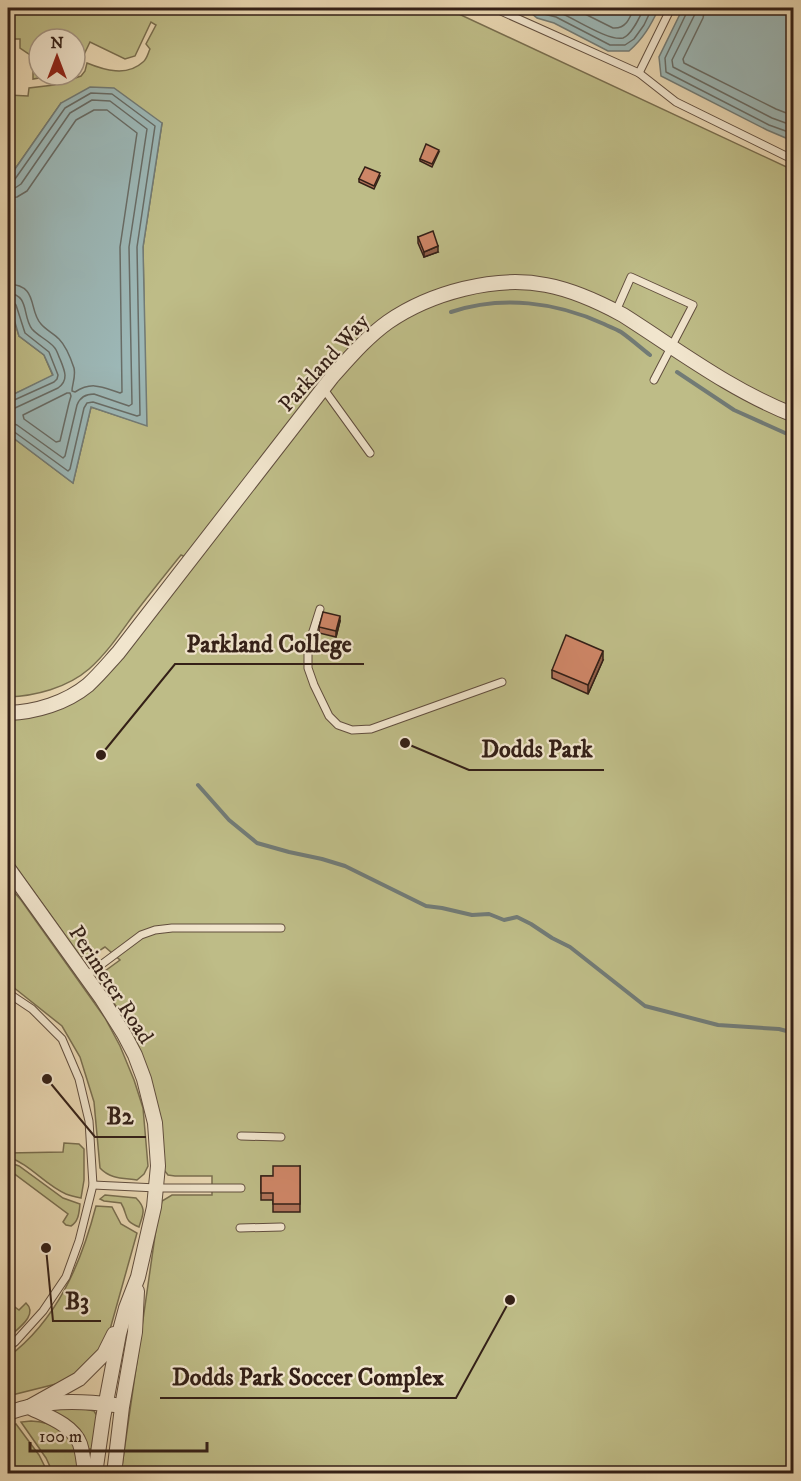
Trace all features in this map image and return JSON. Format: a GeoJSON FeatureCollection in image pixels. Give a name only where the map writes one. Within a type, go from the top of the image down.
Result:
{"type":"FeatureCollection","features":[{"type":"Feature","properties":{"kind":"street","name":"Parkland Way"},"geometry":{"type":"LineString","coordinates":[[8,713],[50,706],[86,687],[99,675],[323,388],[370,337],[405,311],[423,302],[468,288],[500,283],[544,284],[569,291],[616,311],[741,391],[794,416]]}},
{"type":"Feature","properties":{"kind":"street","name":"Perimeter Road"},"geometry":{"type":"LineString","coordinates":[[8,868],[86,976],[124,1034],[144,1079],[155,1123],[157,1188],[138,1277],[135,1332],[122,1407],[114,1473]]}},
{"type":"Feature","properties":{"kind":"street","name":"Perimeter Road"},"geometry":{"type":"LineString","coordinates":[[95,1473],[119,1334],[138,1277]]}},
{"type":"Feature","properties":{"kind":"street"},"geometry":{"type":"LineString","coordinates":[[30,1407],[80,1379],[104,1354],[126,1308]]}},
{"type":"Feature","properties":{"kind":"street"},"geometry":{"type":"LineString","coordinates":[[8,1413],[59,1401],[122,1407]]}},
{"type":"Feature","properties":{"kind":"street"},"geometry":{"type":"LineString","coordinates":[[30,1407],[59,1422],[72,1433],[80,1444],[85,1473]]}},
{"type":"Feature","properties":{"kind":"lane"},"geometry":{"type":"LineString","coordinates":[[494,8],[639,73],[676,102],[794,160]]}},
{"type":"Feature","properties":{"kind":"lane"},"geometry":{"type":"LineString","coordinates":[[639,73],[671,8]]}},
{"type":"Feature","properties":{"kind":"lane"},"geometry":{"type":"LineString","coordinates":[[616,311],[632,277],[693,306],[654,380]]}},
{"type":"Feature","properties":{"kind":"lane"},"geometry":{"type":"LineString","coordinates":[[323,388],[370,453]]}},
{"type":"Feature","properties":{"kind":"lane"},"geometry":{"type":"LineString","coordinates":[[320,609],[308,647],[308,668],[329,716],[339,725],[352,730],[371,729],[502,682]]}},
{"type":"Feature","properties":{"kind":"lane"},"geometry":{"type":"LineString","coordinates":[[86,976],[141,935],[155,930],[280,928]]}},
{"type":"Feature","properties":{"kind":"lane"},"geometry":{"type":"LineString","coordinates":[[8,993],[32,1010],[63,1040],[79,1079],[89,1121],[93,1185],[79,1241],[66,1277],[43,1311],[8,1347]]}},
{"type":"Feature","properties":{"kind":"lane"},"geometry":{"type":"LineString","coordinates":[[241,1136],[280,1137]]}},
{"type":"Feature","properties":{"kind":"lane"},"geometry":{"type":"LineString","coordinates":[[93,1185],[241,1188]]}},
{"type":"Feature","properties":{"kind":"lane"},"geometry":{"type":"LineString","coordinates":[[240,1228],[280,1227]]}},
{"type":"Feature","properties":{"kind":"shaded area"},"geometry":{"type":"Polygon","coordinates":[[[8,8],[446,8],[793,170],[793,1473],[121,1473],[157,1222],[162,1201],[172,1195],[212,1195],[212,1176],[175,1176],[168,1175],[164,1170],[150,1080],[138,1045],[100,981],[101,974],[120,960],[105,947],[91,955],[80,956],[8,856],[8,717],[64,706],[196,562],[181,555],[107,651],[80,676],[50,690],[8,697],[8,434],[73,483],[91,407],[146,425],[143,247],[162,123],[61,103],[8,179],[8,95],[28,96],[29,88],[37,87],[87,87],[87,63],[115,71],[137,67],[146,58],[150,49],[146,44],[156,25],[151,22],[135,56],[125,59],[90,42],[87,48],[87,27],[27,27],[27,53],[20,48],[20,39],[8,39],[8,8]]]}},
{"type":"Feature","properties":{"kind":"shaded area"},"geometry":{"type":"Polygon","coordinates":[[[8,299],[19,336],[44,355],[53,376],[8,397],[8,299]]]}},
{"type":"Feature","properties":{"kind":"shaded area"},"geometry":{"type":"Polygon","coordinates":[[[8,885],[105,1018],[120,1046],[143,1108],[148,1166],[137,1180],[112,1176],[100,1168],[94,1102],[80,1057],[62,1026],[8,983],[8,885]]]}},
{"type":"Feature","properties":{"kind":"shaded area"},"geometry":{"type":"Polygon","coordinates":[[[64,1143],[79,1144],[84,1149],[84,1180],[81,1198],[58,1190],[23,1164],[8,1157],[8,1153],[63,1152],[64,1143]]]}},
{"type":"Feature","properties":{"kind":"shaded area"},"geometry":{"type":"Polygon","coordinates":[[[8,1162],[19,1166],[63,1198],[80,1204],[76,1222],[71,1226],[66,1225],[63,1222],[68,1214],[8,1169],[8,1162]]]}},
{"type":"Feature","properties":{"kind":"shaded area"},"geometry":{"type":"Polygon","coordinates":[[[105,1195],[136,1198],[143,1209],[139,1227],[128,1220],[121,1203],[100,1199],[105,1195]]]}},
{"type":"Feature","properties":{"kind":"shaded area"},"geometry":{"type":"Polygon","coordinates":[[[96,1206],[112,1207],[121,1224],[137,1233],[109,1333],[99,1354],[81,1372],[60,1383],[8,1396],[8,1357],[40,1326],[65,1289],[83,1249],[96,1206]]]}},
{"type":"Feature","properties":{"kind":"shaded area"},"geometry":{"type":"Polygon","coordinates":[[[8,1302],[19,1310],[26,1303],[30,1312],[25,1322],[8,1338],[8,1302]]]}},
{"type":"Feature","properties":{"kind":"shaded area"},"geometry":{"type":"Polygon","coordinates":[[[76,1407],[94,1411],[97,1416],[94,1449],[87,1449],[47,1409],[76,1407]]]}},
{"type":"Feature","properties":{"kind":"shaded area"},"geometry":{"type":"Polygon","coordinates":[[[21,1422],[46,1423],[66,1434],[78,1454],[80,1473],[53,1473],[46,1458],[21,1422]]]}},
{"type":"Feature","properties":{"kind":"shaded area"},"geometry":{"type":"Polygon","coordinates":[[[16,1424],[39,1455],[48,1473],[8,1473],[8,1427],[16,1424]]]}},
{"type":"Feature","properties":{"kind":"water"},"geometry":{"type":"Polygon","coordinates":[[[512,8],[659,8],[646,31],[629,51],[608,51],[554,23],[512,8]]]}},
{"type":"Feature","properties":{"kind":"water"},"geometry":{"type":"Polygon","coordinates":[[[683,8],[793,8],[793,141],[661,76],[659,57],[683,8]]]}},
{"type":"Feature","properties":{"kind":"water"},"geometry":{"type":"Polygon","coordinates":[[[90,87],[114,88],[162,123],[143,247],[147,426],[91,407],[73,483],[8,434],[8,397],[53,375],[44,355],[19,336],[8,299],[8,179],[61,103],[90,87]]]}},
{"type":"Feature","properties":{"kind":"building"},"geometry":{"type":"Polygon","coordinates":[[[426,144],[439,150],[432,164],[420,159],[426,144]]]}},
{"type":"Feature","properties":{"kind":"building"},"geometry":{"type":"Polygon","coordinates":[[[365,167],[380,173],[374,186],[359,179],[365,167]]]}},
{"type":"Feature","properties":{"kind":"building"},"geometry":{"type":"Polygon","coordinates":[[[433,231],[438,246],[424,252],[418,237],[433,231]]]}},
{"type":"Feature","properties":{"kind":"building"},"geometry":{"type":"Polygon","coordinates":[[[323,612],[340,616],[336,631],[319,627],[323,612]]]}},
{"type":"Feature","properties":{"kind":"building"},"geometry":{"type":"Polygon","coordinates":[[[566,635],[603,651],[588,685],[552,670],[566,635]]]}},
{"type":"Feature","properties":{"kind":"building"},"geometry":{"type":"Polygon","coordinates":[[[273,1166],[300,1166],[300,1204],[273,1204],[273,1193],[261,1193],[261,1176],[273,1176],[273,1166]]]}},
{"type":"Feature","properties":{"kind":"waterway"},"geometry":{"type":"LineString","coordinates":[[451,312],[470,307],[509,303],[529,303],[567,310],[617,330],[650,355]]}},
{"type":"Feature","properties":{"kind":"waterway"},"geometry":{"type":"LineString","coordinates":[[677,372],[734,410],[794,437]]}},
{"type":"Feature","properties":{"kind":"waterway"},"geometry":{"type":"LineString","coordinates":[[198,785],[229,820],[257,843],[345,866],[426,906],[472,915],[489,914],[504,920],[517,917],[570,947],[645,1006],[718,1025],[779,1029],[794,1033]]}},
{"type":"Feature","properties":{"kind":"place","name":"Dodds Park"},"geometry":{"type":"Point","coordinates":[405,743]}},
{"type":"Feature","properties":{"kind":"place","name":"Parkland College"},"geometry":{"type":"Point","coordinates":[101,755]}},
{"type":"Feature","properties":{"kind":"place","name":"B2"},"geometry":{"type":"Point","coordinates":[47,1079]}},
{"type":"Feature","properties":{"kind":"place","name":"B3"},"geometry":{"type":"Point","coordinates":[46,1248]}},
{"type":"Feature","properties":{"kind":"place","name":"Dodds Park Soccer Complex"},"geometry":{"type":"Point","coordinates":[510,1300]}}]}
